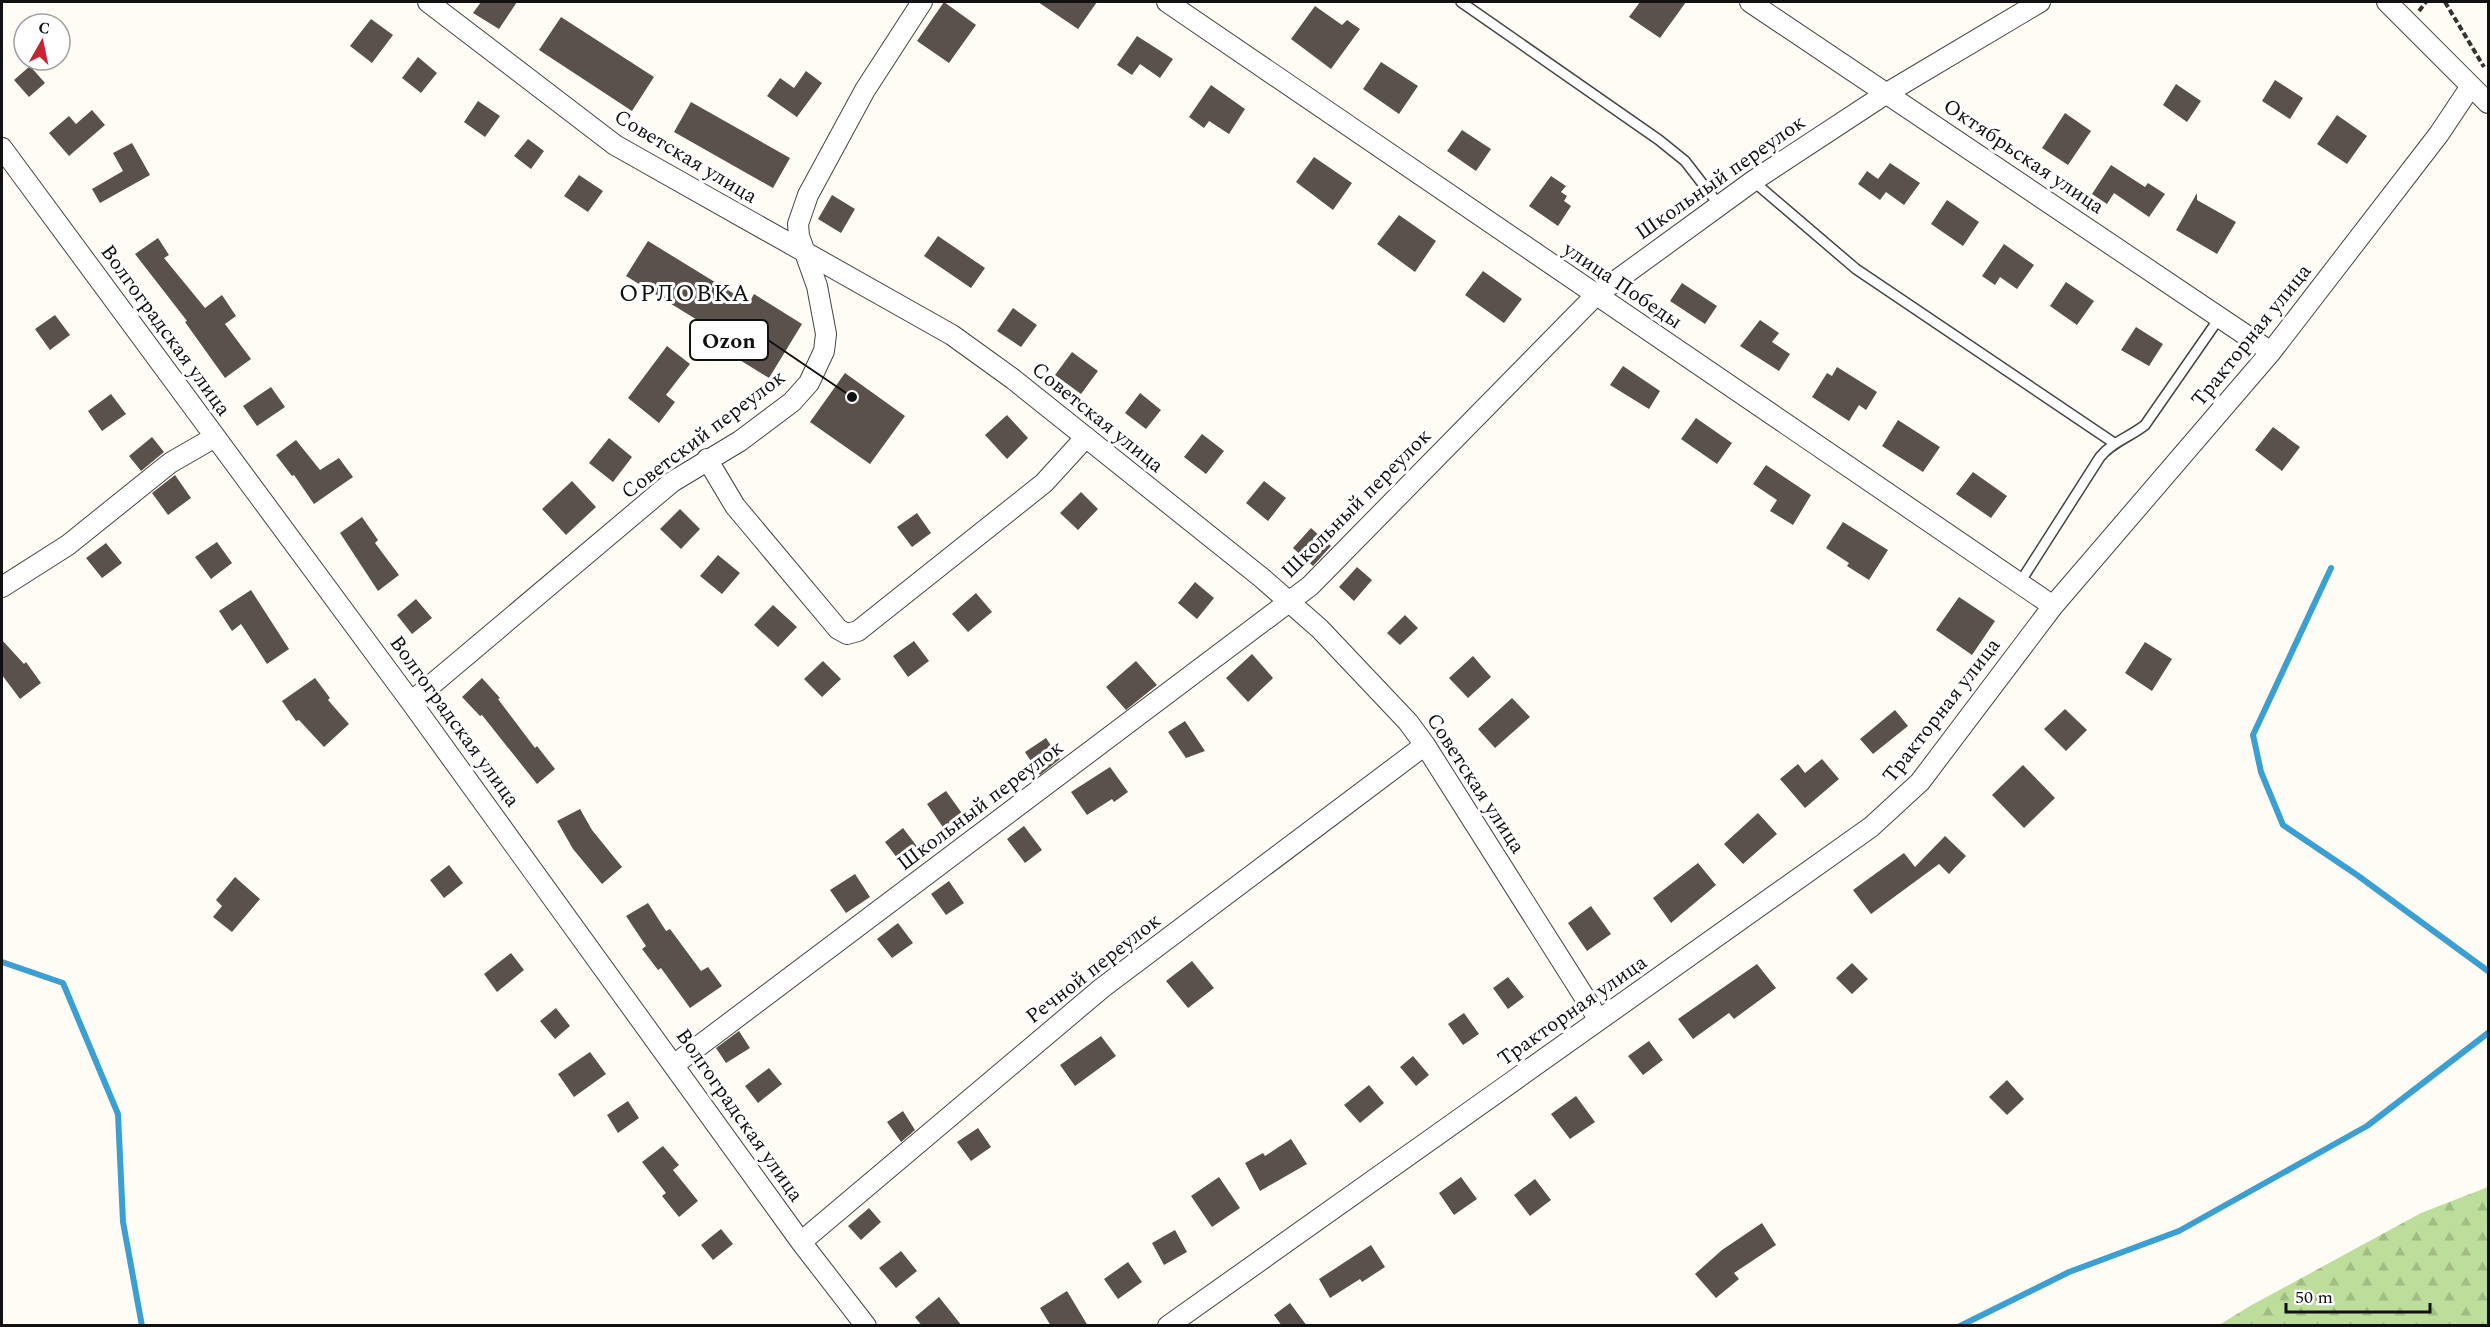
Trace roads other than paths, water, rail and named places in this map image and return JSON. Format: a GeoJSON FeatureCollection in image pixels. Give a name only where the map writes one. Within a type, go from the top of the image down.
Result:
{"type":"FeatureCollection","features":[{"type":"Feature","properties":{"kind":"street","name":"Советская улица"},"geometry":{"type":"LineString","coordinates":[[428,2],[615,145],[952,335],[1086,437],[1262,578],[1320,629],[1392,705],[1425,745],[1599,1020]]}},
{"type":"Feature","properties":{"kind":"street","name":"Советский переулок"},"geometry":{"type":"LineString","coordinates":[[411,702],[672,482],[740,441],[792,402],[809,384],[818,369],[824,351],[826,334],[817,286],[798,224],[808,195],[865,90],[922,2]]}},
{"type":"Feature","properties":{"kind":"street","name":"улица Победы"},"geometry":{"type":"LineString","coordinates":[[1167,2],[1595,296],[2053,606]]}},
{"type":"Feature","properties":{"kind":"street","name":"Октябрьская улица"},"geometry":{"type":"LineString","coordinates":[[1750,2],[2271,351]]}},
{"type":"Feature","properties":{"kind":"street","name":"Школьный переулок"},"geometry":{"type":"LineString","coordinates":[[675,1064],[1289,602],[1327,571],[1595,296],[1753,181],[1887,93],[2040,2]]}},
{"type":"Feature","properties":{"kind":"street"},"geometry":{"type":"LineString","coordinates":[[2387,2],[2488,103]]}},
{"type":"Feature","properties":{"kind":"street","name":"Тракторная улица"},"geometry":{"type":"LineString","coordinates":[[1168,1326],[1871,827],[1897,805],[1920,782],[2053,606],[2271,351],[2439,134],[2471,86]]}},
{"type":"Feature","properties":{"kind":"street","name":"Волгоградская улица"},"geometry":{"type":"LineString","coordinates":[[2,151],[411,702],[675,1064],[801,1242],[866,1326]]}},
{"type":"Feature","properties":{"kind":"street"},"geometry":{"type":"LineString","coordinates":[[2,587],[68,545],[170,463],[215,437]]}},
{"type":"Feature","properties":{"kind":"street"},"geometry":{"type":"LineString","coordinates":[[707,459],[735,506],[838,629],[847,634],[858,631],[1044,483],[1086,437]]}},
{"type":"Feature","properties":{"kind":"street"},"geometry":{"type":"LineString","coordinates":[[2,569],[23,572]]}},
{"type":"Feature","properties":{"kind":"street","name":"Речной переулок"},"geometry":{"type":"LineString","coordinates":[[801,1242],[1102,988],[1425,745]]}},
{"type":"Feature","properties":{"kind":"lane"},"geometry":{"type":"LineString","coordinates":[[1461,2],[1659,140],[1685,161],[1719,205]]}},
{"type":"Feature","properties":{"kind":"lane"},"geometry":{"type":"LineString","coordinates":[[1753,181],[1857,269],[2114,443]]}},
{"type":"Feature","properties":{"kind":"lane"},"geometry":{"type":"LineString","coordinates":[[2019,584],[2100,457],[2114,443],[2135,433],[2145,425],[2220,317]]}},
{"type":"Feature","properties":{"kind":"waterway"},"geometry":{"type":"LineString","coordinates":[[2331,568],[2253,735],[2261,772],[2283,825],[2357,875],[2488,971]]}},
{"type":"Feature","properties":{"kind":"waterway"},"geometry":{"type":"LineString","coordinates":[[2,962],[63,983],[118,1114],[123,1222],[142,1326]]}},
{"type":"Feature","properties":{"kind":"waterway"},"geometry":{"type":"LineString","coordinates":[[1960,1326],[2069,1272],[2179,1231],[2367,1126],[2488,1033]]}},
{"type":"Feature","properties":{"kind":"place","name":"Ozon"},"geometry":{"type":"Point","coordinates":[852,397]}},
{"type":"Feature","properties":{"kind":"district","name":"ОРЛОВКА"},"geometry":{"type":"Point","coordinates":[685,293]}}]}
